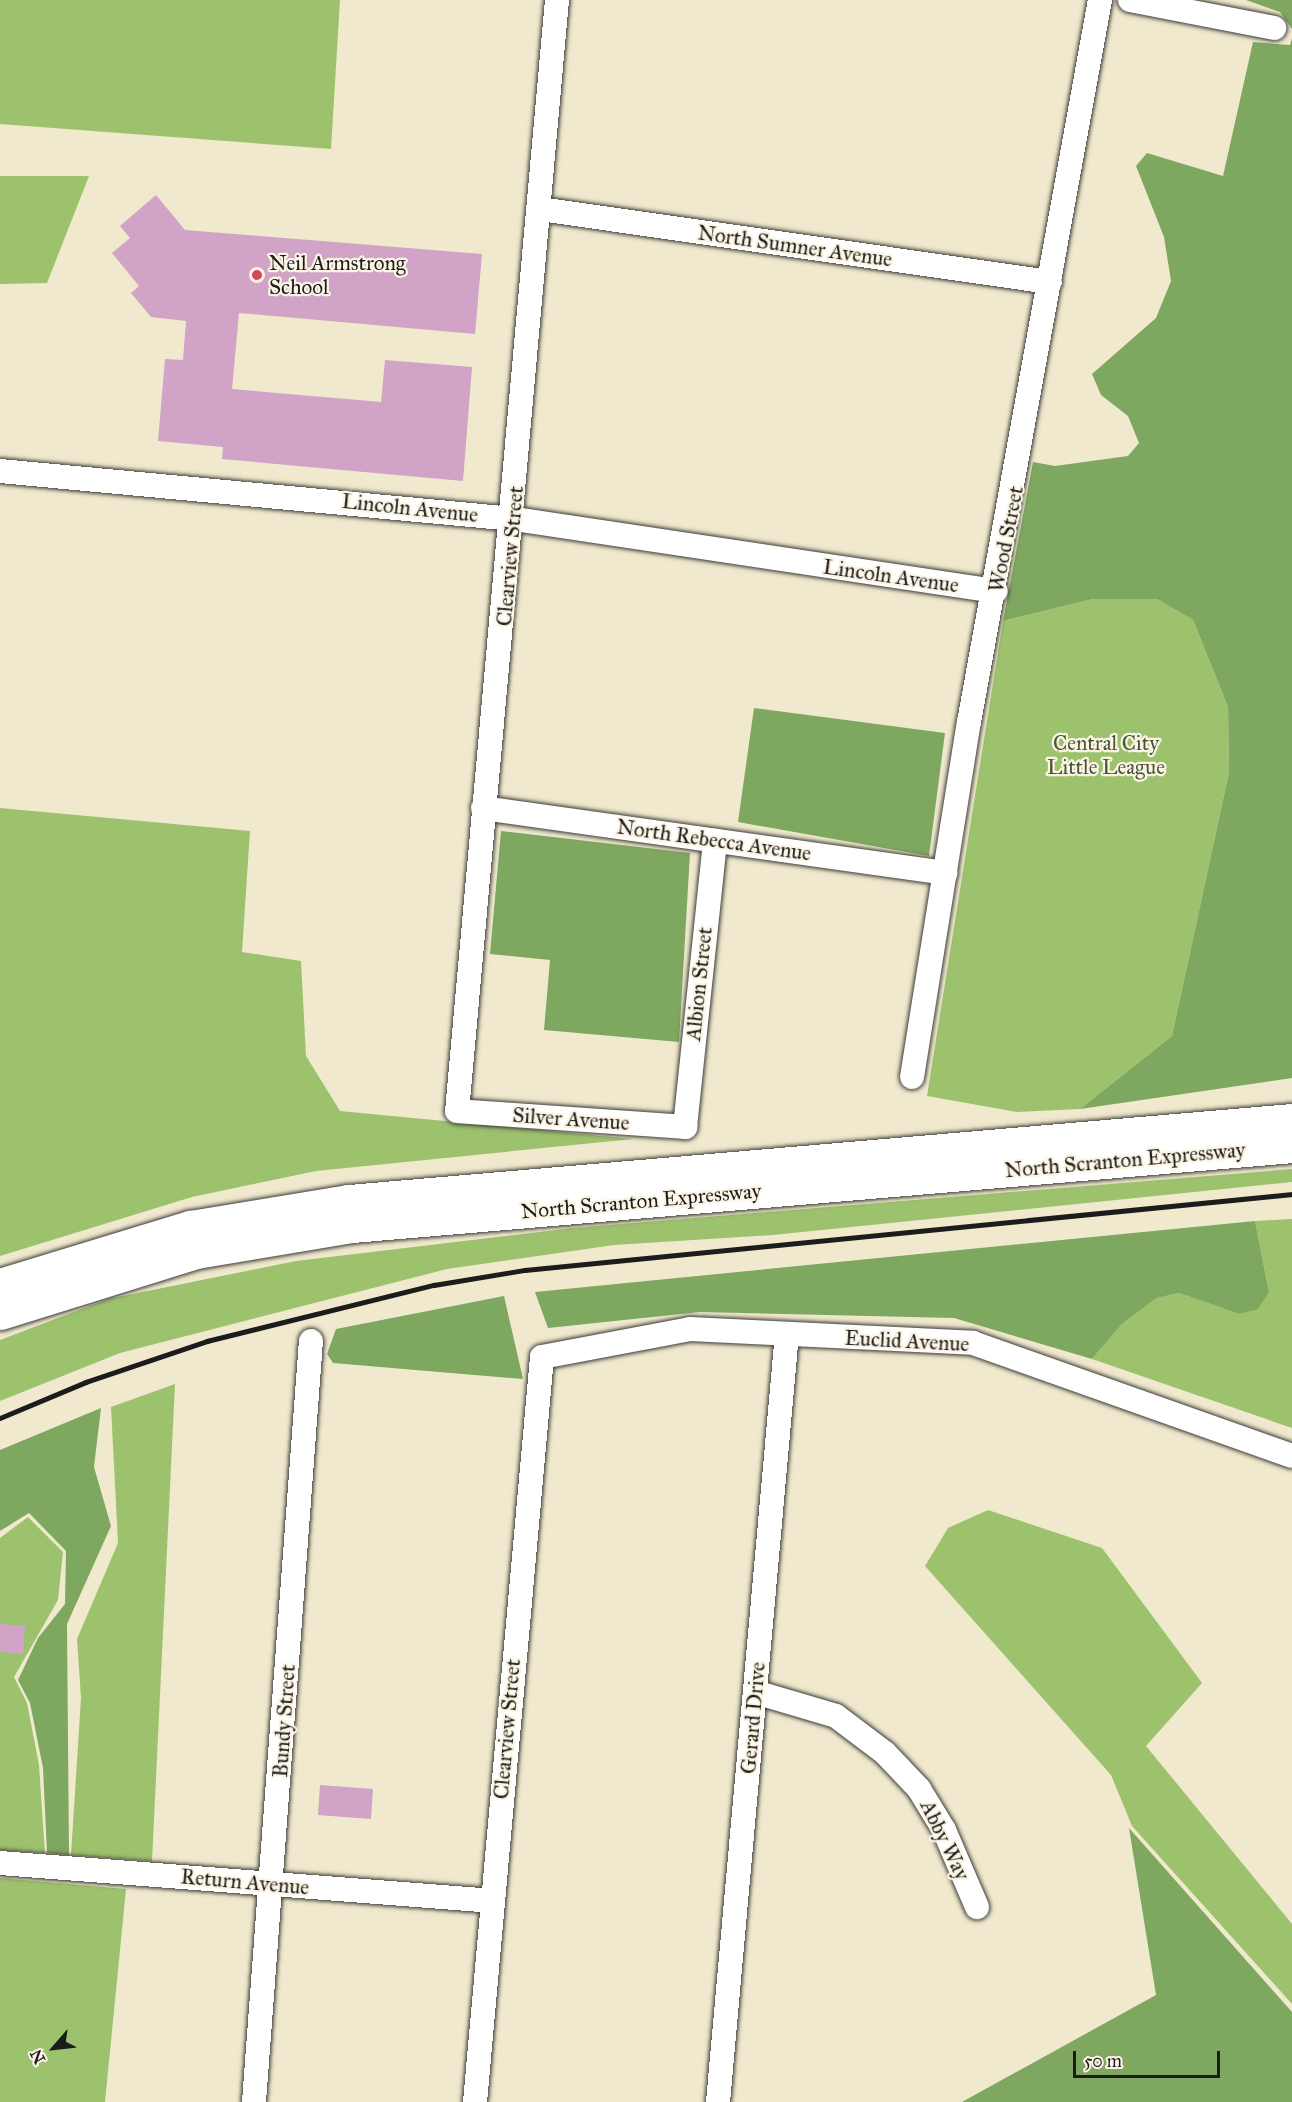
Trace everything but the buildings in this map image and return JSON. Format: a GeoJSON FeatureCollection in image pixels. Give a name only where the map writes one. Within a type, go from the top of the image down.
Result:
{"type":"FeatureCollection","features":[{"type":"Feature","properties":{"kind":"highway","name":"North Scranton Expressway"},"geometry":{"type":"LineString","coordinates":[[0,1285],[190,1227],[338,1202],[1292,1120]]}},
{"type":"Feature","properties":{"kind":"highway","name":"North Scranton Expressway"},"geometry":{"type":"LineString","coordinates":[[0,1313],[185,1255],[352,1226],[1292,1146]]}},
{"type":"Feature","properties":{"kind":"street","name":"Clearview Street"},"geometry":{"type":"LineString","coordinates":[[457,1111],[483,808],[513,519],[557,0]]}},
{"type":"Feature","properties":{"kind":"street","name":"Wood Street"},"geometry":{"type":"LineString","coordinates":[[912,1077],[945,873],[1100,0]]}},
{"type":"Feature","properties":{"kind":"street"},"geometry":{"type":"LineString","coordinates":[[1130,0],[1274,28]]}},
{"type":"Feature","properties":{"kind":"street","name":"North Sumner Avenue"},"geometry":{"type":"LineString","coordinates":[[540,209],[1050,282]]}},
{"type":"Feature","properties":{"kind":"street","name":"Lincoln Avenue"},"geometry":{"type":"LineString","coordinates":[[0,471],[513,519],[996,591]]}},
{"type":"Feature","properties":{"kind":"street","name":"North Rebecca Avenue"},"geometry":{"type":"LineString","coordinates":[[483,808],[945,873]]}},
{"type":"Feature","properties":{"kind":"street","name":"Albion Street"},"geometry":{"type":"LineString","coordinates":[[685,1127],[715,841]]}},
{"type":"Feature","properties":{"kind":"street","name":"Silver Avenue"},"geometry":{"type":"LineString","coordinates":[[457,1111],[685,1127]]}},
{"type":"Feature","properties":{"kind":"street","name":"Euclid Avenue"},"geometry":{"type":"LineString","coordinates":[[542,1357],[690,1329],[973,1343],[1292,1456]]}},
{"type":"Feature","properties":{"kind":"street","name":"Gerard Drive"},"geometry":{"type":"LineString","coordinates":[[718,2102],[787,1334]]}},
{"type":"Feature","properties":{"kind":"street","name":"Bundy Street"},"geometry":{"type":"LineString","coordinates":[[254,2102],[272,1886],[311,1341]]}},
{"type":"Feature","properties":{"kind":"street","name":"Clearview Street"},"geometry":{"type":"LineString","coordinates":[[475,2102],[490,1901],[542,1357]]}},
{"type":"Feature","properties":{"kind":"street","name":"Abby Way"},"geometry":{"type":"LineString","coordinates":[[755,1692],[836,1716],[885,1753],[919,1789],[944,1830],[977,1906]]}},
{"type":"Feature","properties":{"kind":"street","name":"Return Avenue"},"geometry":{"type":"LineString","coordinates":[[0,1863],[272,1886],[490,1901]]}},
{"type":"Feature","properties":{"kind":"green space"},"geometry":{"type":"Polygon","coordinates":[[[0,0],[340,0],[331,149],[0,124],[0,0]]]}},
{"type":"Feature","properties":{"kind":"green space"},"geometry":{"type":"Polygon","coordinates":[[[1246,0],[1292,0],[1292,29],[1280,12],[1246,0]]]}},
{"type":"Feature","properties":{"kind":"green space"},"geometry":{"type":"Polygon","coordinates":[[[1292,38],[1292,1078],[1080,1109],[1172,1036],[1229,772],[1228,707],[1193,620],[1157,599],[1093,599],[1003,621],[1033,462],[1055,466],[1128,456],[1139,443],[1128,416],[1101,395],[1092,374],[1156,318],[1171,281],[1164,237],[1136,166],[1147,153],[1223,176],[1253,42],[1290,45],[1292,38]]]}},
{"type":"Feature","properties":{"kind":"green space"},"geometry":{"type":"Polygon","coordinates":[[[0,176],[89,176],[47,283],[0,284],[0,176]]]}},
{"type":"Feature","properties":{"kind":"green space","name":"Central City Little League"},"geometry":{"type":"Polygon","coordinates":[[[1093,599],[1157,599],[1193,620],[1228,707],[1229,772],[1172,1036],[1080,1109],[1017,1112],[927,1096],[1003,621],[1093,599]]]}},
{"type":"Feature","properties":{"kind":"green space"},"geometry":{"type":"Polygon","coordinates":[[[754,708],[945,733],[929,856],[738,822],[754,708]]]}},
{"type":"Feature","properties":{"kind":"green space"},"geometry":{"type":"Polygon","coordinates":[[[0,808],[250,831],[242,952],[301,961],[306,1056],[340,1111],[633,1139],[316,1171],[192,1197],[0,1256],[0,808]]]}},
{"type":"Feature","properties":{"kind":"green space"},"geometry":{"type":"Polygon","coordinates":[[[501,831],[690,853],[679,1042],[544,1030],[550,960],[490,954],[501,831]]]}},
{"type":"Feature","properties":{"kind":"green space"},"geometry":{"type":"Polygon","coordinates":[[[1292,1169],[1292,1182],[773,1235],[614,1245],[447,1269],[120,1353],[0,1401],[0,1340],[108,1299],[296,1261],[573,1228],[1292,1169]]]}},
{"type":"Feature","properties":{"kind":"green space"},"geometry":{"type":"Polygon","coordinates":[[[1292,1219],[1292,1428],[1092,1359],[1122,1324],[1157,1298],[1179,1293],[1239,1314],[1269,1292],[1255,1221],[1292,1219]]]}},
{"type":"Feature","properties":{"kind":"green space"},"geometry":{"type":"Polygon","coordinates":[[[1255,1221],[1269,1292],[1258,1309],[1239,1314],[1179,1293],[1157,1298],[1122,1324],[1092,1359],[954,1318],[700,1312],[548,1328],[535,1292],[1255,1221]]]}},
{"type":"Feature","properties":{"kind":"green space"},"geometry":{"type":"Polygon","coordinates":[[[504,1296],[523,1379],[333,1363],[327,1354],[336,1329],[504,1296]]]}},
{"type":"Feature","properties":{"kind":"green space"},"geometry":{"type":"Polygon","coordinates":[[[175,1384],[152,1861],[71,1855],[81,1698],[77,1639],[118,1543],[111,1407],[175,1384]]]}},
{"type":"Feature","properties":{"kind":"green space"},"geometry":{"type":"Polygon","coordinates":[[[101,1408],[94,1467],[111,1526],[67,1624],[69,1855],[47,1853],[43,1768],[30,1703],[18,1680],[38,1638],[65,1604],[66,1551],[29,1513],[0,1531],[0,1450],[101,1408]]]}},
{"type":"Feature","properties":{"kind":"green space"},"geometry":{"type":"Polygon","coordinates":[[[988,1510],[1102,1548],[1202,1683],[1146,1746],[1292,1924],[1292,2004],[1132,1826],[1111,1775],[925,1566],[948,1528],[988,1510]]]}},
{"type":"Feature","properties":{"kind":"green space"},"geometry":{"type":"Polygon","coordinates":[[[28,1517],[63,1552],[58,1600],[14,1677],[27,1703],[39,1765],[45,1853],[0,1850],[0,1538],[28,1517]]]}},
{"type":"Feature","properties":{"kind":"green space"},"geometry":{"type":"Polygon","coordinates":[[[1129,1828],[1292,2012],[1292,2102],[962,2102],[1156,1995],[1129,1828]]]}},
{"type":"Feature","properties":{"kind":"green space"},"geometry":{"type":"Polygon","coordinates":[[[0,1878],[126,1889],[105,2102],[0,2102],[0,1878]]]}},
{"type":"Feature","properties":{"kind":"railway"},"geometry":{"type":"LineString","coordinates":[[0,1418],[86,1382],[207,1341],[434,1285],[525,1270],[1292,1194]]}},
{"type":"Feature","properties":{"kind":"place","name":"Neil Armstrong School"},"geometry":{"type":"Point","coordinates":[257,275]}}]}
